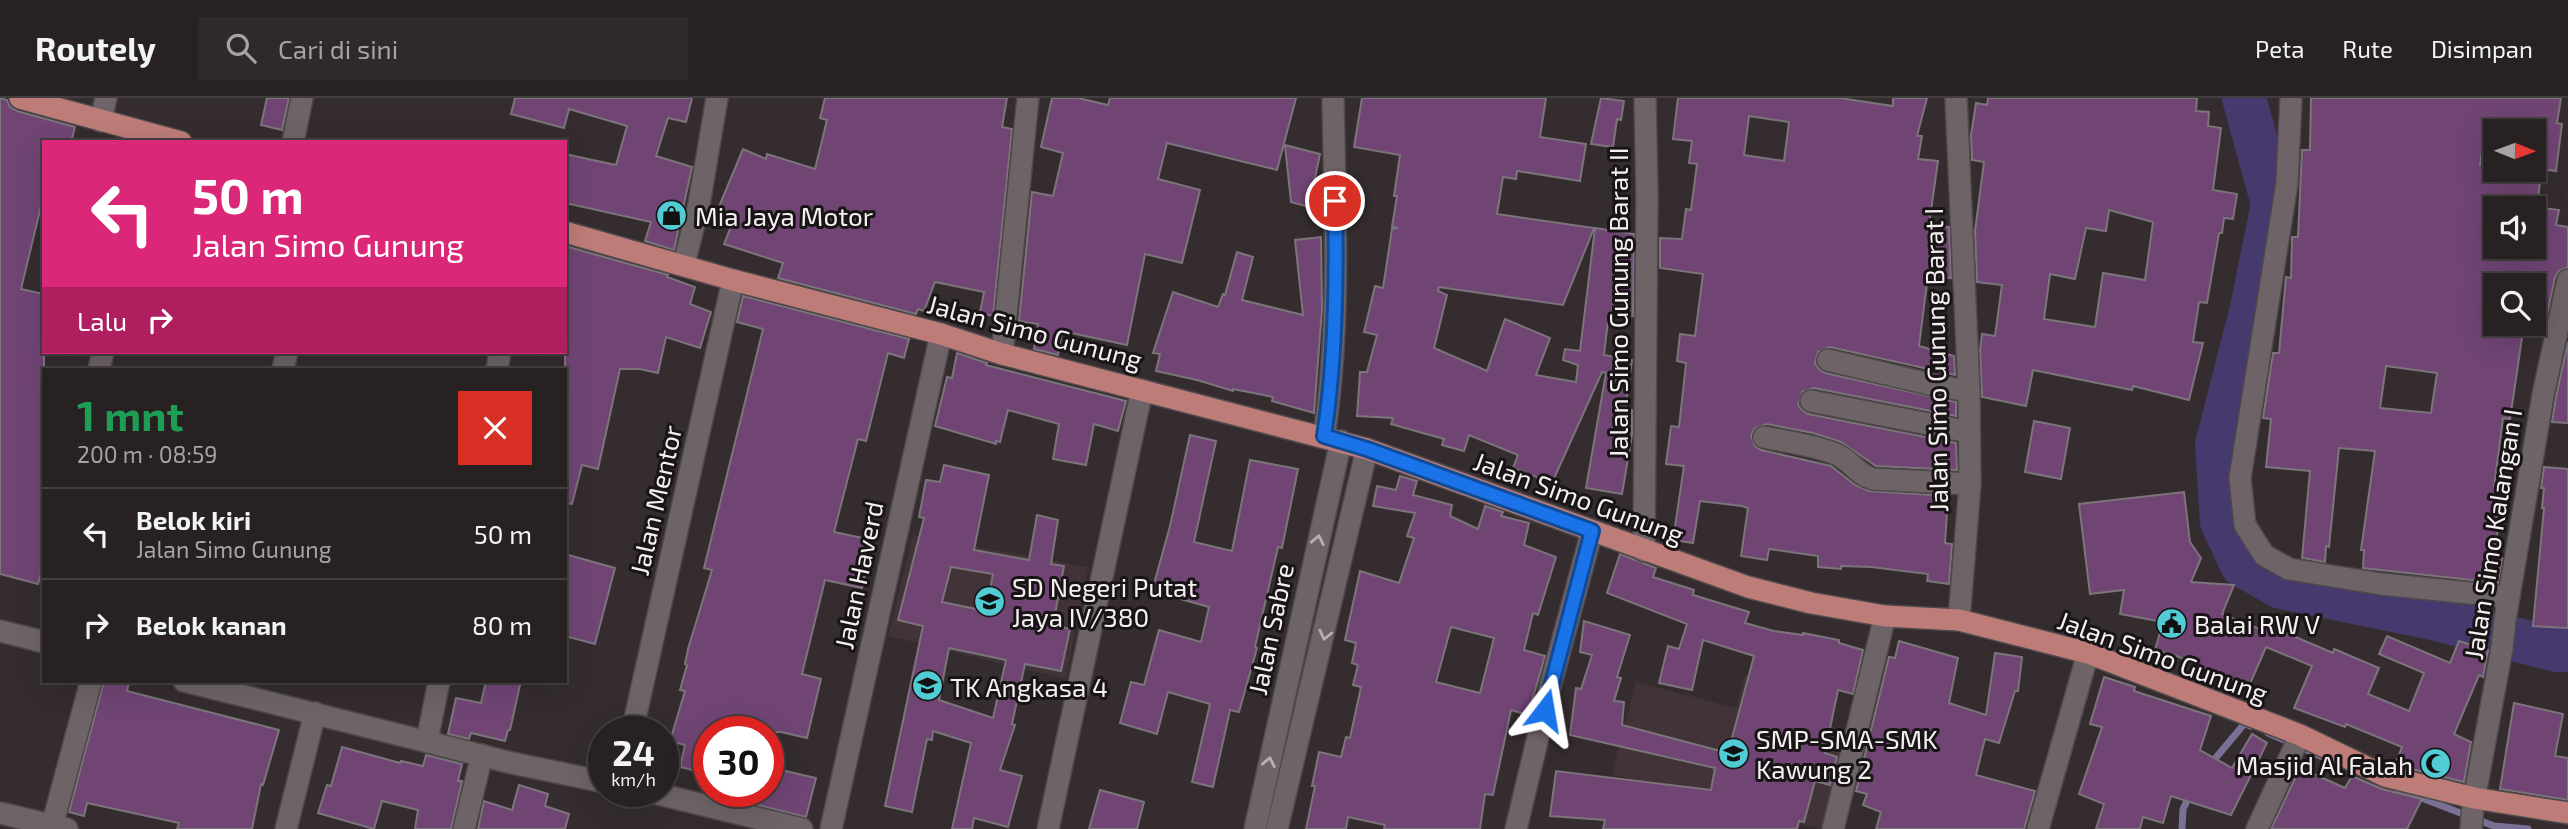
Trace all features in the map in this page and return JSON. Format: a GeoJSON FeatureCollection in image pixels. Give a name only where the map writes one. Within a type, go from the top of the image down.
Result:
{"type":"FeatureCollection","features":[{"type":"Feature","properties":{"kind":"main road"},"geometry":{"type":"LineString","coordinates":[[20,98],[150,138]]}},
{"type":"Feature","properties":{"kind":"main road","name":"Jalan Simo Gunung"},"geometry":{"type":"LineString","coordinates":[[567,233],[733,280],[941,334],[1002,354],[1367,449],[1748,587],[1811,603],[1885,615],[1959,620],[2088,653],[2296,743],[2472,812],[2568,813]]}},
{"type":"Feature","properties":{"kind":"street"},"geometry":{"type":"LineString","coordinates":[[101,121],[106,98]]}},
{"type":"Feature","properties":{"kind":"street"},"geometry":{"type":"LineString","coordinates":[[293,140],[302,98]]}},
{"type":"Feature","properties":{"kind":"street"},"geometry":{"type":"LineString","coordinates":[[684,264],[699,204],[716,98]]}},
{"type":"Feature","properties":{"kind":"street"},"geometry":{"type":"LineString","coordinates":[[1002,354],[1028,98]]}},
{"type":"Feature","properties":{"kind":"street","name":"Jalan Sabre"},"geometry":{"type":"LineString","coordinates":[[1255,829],[1332,439],[1329,400],[1337,278],[1333,98]]}},
{"type":"Feature","properties":{"kind":"street","name":"Jalan Simo Gunung Barat II"},"geometry":{"type":"LineString","coordinates":[[1644,551],[1647,220],[1645,98]]}},
{"type":"Feature","properties":{"kind":"street","name":"Jalan Simo Gunung Barat I"},"geometry":{"type":"LineString","coordinates":[[1955,98],[1969,391],[1970,484],[1959,620]]}},
{"type":"Feature","properties":{"kind":"street"},"geometry":{"type":"LineString","coordinates":[[2291,98],[2287,183],[2240,478],[2245,525],[2264,555],[2289,569],[2381,584],[2509,597]]}},
{"type":"Feature","properties":{"kind":"street","name":"Jalan Mentor"},"geometry":{"type":"LineString","coordinates":[[636,716],[733,280]]}},
{"type":"Feature","properties":{"kind":"street","name":"Jalan Simo Kalangan I"},"geometry":{"type":"LineString","coordinates":[[2472,812],[2543,395],[2568,280]]}},
{"type":"Feature","properties":{"kind":"street","name":"Jalan Haverd"},"geometry":{"type":"LineString","coordinates":[[831,829],[941,334]]}},
{"type":"Feature","properties":{"kind":"street"},"geometry":{"type":"LineString","coordinates":[[1828,360],[1969,391]]}},
{"type":"Feature","properties":{"kind":"street"},"geometry":{"type":"LineString","coordinates":[[1048,829],[1142,390]]}},
{"type":"Feature","properties":{"kind":"street"},"geometry":{"type":"LineString","coordinates":[[1811,401],[1969,432]]}},
{"type":"Feature","properties":{"kind":"street"},"geometry":{"type":"LineString","coordinates":[[1764,437],[1835,453],[1846,458],[1860,474],[1873,479],[1970,484]]}},
{"type":"Feature","properties":{"kind":"street"},"geometry":{"type":"LineString","coordinates":[[1278,829],[1367,449]]}},
{"type":"Feature","properties":{"kind":"street"},"geometry":{"type":"LineString","coordinates":[[1516,829],[1550,687],[1592,531]]}},
{"type":"Feature","properties":{"kind":"street"},"geometry":{"type":"LineString","coordinates":[[1833,829],[1885,615]]}},
{"type":"Feature","properties":{"kind":"street"},"geometry":{"type":"LineString","coordinates":[[0,631],[42,636]]}},
{"type":"Feature","properties":{"kind":"street"},"geometry":{"type":"LineString","coordinates":[[2038,829],[2088,653]]}},
{"type":"Feature","properties":{"kind":"street"},"geometry":{"type":"LineString","coordinates":[[0,813],[60,827],[91,683]]}},
{"type":"Feature","properties":{"kind":"street"},"geometry":{"type":"LineString","coordinates":[[201,683],[482,755],[588,778]]}},
{"type":"Feature","properties":{"kind":"street"},"geometry":{"type":"LineString","coordinates":[[428,741],[439,683]]}},
{"type":"Feature","properties":{"kind":"street"},"geometry":{"type":"LineString","coordinates":[[286,829],[315,713]]}},
{"type":"Feature","properties":{"kind":"street"},"geometry":{"type":"LineString","coordinates":[[2257,829],[2296,743]]}},
{"type":"Feature","properties":{"kind":"street"},"geometry":{"type":"LineString","coordinates":[[464,829],[482,755]]}},
{"type":"Feature","properties":{"kind":"street"},"geometry":{"type":"LineString","coordinates":[[679,800],[776,826],[802,829]]}},
{"type":"Feature","properties":{"kind":"shaded area","name":"SD Negeri Putat Jaya IV/380"},"geometry":{"type":"Polygon","coordinates":[[[913,535],[1088,567],[1066,679],[888,636],[913,535]]]}},
{"type":"Feature","properties":{"kind":"shaded area","name":"SMP-SMA-SMK Kawung 2"},"geometry":{"type":"Polygon","coordinates":[[[1745,675],[1790,688],[1783,714],[1853,733],[1828,829],[1819,829],[1612,774],[1636,682],[1736,708],[1745,675]]]}},
{"type":"Feature","properties":{"kind":"building"},"geometry":{"type":"Polygon","coordinates":[[[0,98],[7,100],[10,107],[17,111],[75,127],[72,140],[42,140],[42,202],[21,289],[42,294],[42,570],[38,584],[0,574],[0,98]]]}},
{"type":"Feature","properties":{"kind":"building"},"geometry":{"type":"Polygon","coordinates":[[[267,98],[289,98],[282,130],[261,125],[267,98]]]}},
{"type":"Feature","properties":{"kind":"building"},"geometry":{"type":"Polygon","coordinates":[[[515,98],[692,98],[686,122],[668,118],[656,156],[692,167],[674,250],[645,241],[651,222],[567,203],[567,154],[616,165],[627,126],[569,109],[564,128],[511,114],[515,98]]]}},
{"type":"Feature","properties":{"kind":"building"},"geometry":{"type":"Polygon","coordinates":[[[825,98],[1007,98],[1002,127],[1012,129],[993,316],[980,313],[984,292],[935,282],[924,311],[918,309],[916,314],[778,278],[783,263],[724,244],[735,216],[718,209],[743,149],[766,159],[767,154],[815,169],[827,120],[820,118],[825,98]]]}},
{"type":"Feature","properties":{"kind":"building"},"geometry":{"type":"Polygon","coordinates":[[[1052,98],[1078,98],[1108,105],[1110,98],[1296,98],[1277,170],[1167,143],[1158,179],[1200,190],[1182,263],[1145,254],[1127,345],[1062,331],[1058,355],[1034,349],[1038,324],[1019,321],[1032,192],[1053,196],[1063,153],[1041,147],[1052,98]]]}},
{"type":"Feature","properties":{"kind":"building"},"geometry":{"type":"Polygon","coordinates":[[[1362,98],[1546,98],[1540,137],[1586,144],[1580,181],[1517,171],[1516,179],[1503,177],[1497,214],[1594,228],[1563,305],[1439,287],[1438,291],[1447,295],[1434,348],[1487,371],[1505,319],[1550,338],[1536,375],[1576,382],[1578,365],[1563,360],[1565,349],[1580,351],[1595,228],[1634,234],[1633,316],[1609,312],[1604,355],[1632,360],[1625,409],[1632,410],[1632,435],[1622,494],[1586,488],[1606,373],[1602,372],[1552,483],[1513,468],[1518,455],[1469,435],[1464,451],[1442,445],[1444,439],[1391,424],[1393,418],[1357,416],[1360,372],[1367,372],[1377,335],[1364,332],[1375,286],[1383,288],[1392,229],[1398,228],[1392,227],[1400,155],[1354,147],[1362,98]]]}},
{"type":"Feature","properties":{"kind":"building"},"geometry":{"type":"Polygon","coordinates":[[[1601,98],[1624,101],[1621,120],[1617,119],[1613,147],[1591,144],[1601,98]]]}},
{"type":"Feature","properties":{"kind":"building"},"geometry":{"type":"Polygon","coordinates":[[[1678,98],[1840,98],[1893,106],[1893,98],[1927,98],[1917,136],[1922,136],[1918,159],[1938,161],[1929,225],[1949,227],[1951,278],[1928,275],[1919,346],[1954,356],[1955,375],[1830,347],[1818,352],[1815,363],[1825,373],[1956,402],[1956,416],[1814,388],[1802,392],[1798,405],[1808,414],[1956,443],[1957,470],[1876,466],[1841,442],[1813,433],[1767,424],[1755,428],[1751,435],[1755,446],[1761,450],[1831,466],[1855,485],[1869,491],[1948,496],[1945,543],[1952,544],[1949,584],[1927,581],[1928,574],[1871,567],[1818,567],[1818,556],[1769,549],[1767,560],[1741,556],[1748,508],[1742,506],[1700,501],[1693,543],[1673,540],[1684,466],[1666,464],[1671,426],[1679,427],[1684,382],[1686,363],[1677,361],[1680,334],[1695,336],[1703,274],[1660,268],[1660,238],[1682,239],[1686,209],[1691,210],[1697,164],[1689,163],[1692,141],[1673,139],[1678,98]],[[1749,116],[1744,155],[1784,161],[1789,122],[1749,116]]]}},
{"type":"Feature","properties":{"kind":"building"},"geometry":{"type":"Polygon","coordinates":[[[1988,98],[2197,98],[2196,111],[2209,112],[2208,126],[2221,128],[2213,190],[2237,194],[2233,219],[2224,218],[2222,233],[2219,233],[2207,303],[2199,302],[2193,342],[2203,343],[2189,400],[2133,386],[2132,390],[2033,370],[2026,406],[1982,397],[1982,334],[1995,336],[2002,285],[1977,282],[1975,231],[1984,162],[1972,160],[1971,135],[1976,103],[1987,105],[1988,98]],[[2109,210],[2106,231],[2086,228],[2075,279],[2050,274],[2044,319],[2095,327],[2103,273],[2145,280],[2153,222],[2109,210]]]}},
{"type":"Feature","properties":{"kind":"building"},"geometry":{"type":"Polygon","coordinates":[[[2311,98],[2561,98],[2557,123],[2562,124],[2556,171],[2546,170],[2546,119],[2483,119],[2480,165],[2483,166],[2483,182],[2540,182],[2538,196],[2483,196],[2483,259],[2546,259],[2546,208],[2559,210],[2556,225],[2568,227],[2568,267],[2559,271],[2555,277],[2546,320],[2546,273],[2483,273],[2483,336],[2522,336],[2510,419],[2503,418],[2494,487],[2503,491],[2494,557],[2502,558],[2498,583],[2363,568],[2364,550],[2361,550],[2375,451],[2339,448],[2329,547],[2326,546],[2325,562],[2302,558],[2310,471],[2266,467],[2271,419],[2263,418],[2273,353],[2279,353],[2286,277],[2291,278],[2292,237],[2298,237],[2302,150],[2310,150],[2311,98]],[[2386,366],[2380,408],[2431,413],[2437,373],[2386,366]]]}},
{"type":"Feature","properties":{"kind":"building"},"geometry":{"type":"Polygon","coordinates":[[[1285,145],[1320,154],[1309,207],[1291,202],[1285,145]]]}},
{"type":"Feature","properties":{"kind":"building"},"geometry":{"type":"Polygon","coordinates":[[[1321,237],[1322,309],[1314,413],[1272,401],[1273,397],[1233,391],[1156,371],[1160,354],[1153,353],[1173,292],[1218,307],[1223,294],[1225,295],[1237,252],[1253,257],[1242,300],[1303,315],[1295,240],[1321,237]]]}},
{"type":"Feature","properties":{"kind":"building"},"geometry":{"type":"Polygon","coordinates":[[[567,247],[668,275],[667,277],[695,287],[690,304],[711,312],[700,348],[666,337],[658,373],[620,369],[598,469],[582,465],[572,504],[567,503],[567,247]]]}},
{"type":"Feature","properties":{"kind":"building"},"geometry":{"type":"Polygon","coordinates":[[[743,296],[909,339],[904,358],[888,353],[866,441],[858,439],[834,532],[872,540],[862,588],[825,580],[802,674],[821,679],[807,738],[784,733],[784,716],[693,716],[693,770],[680,767],[685,745],[679,743],[678,716],[685,691],[680,690],[688,649],[712,570],[704,568],[763,329],[737,322],[743,296]]]}},
{"type":"Feature","properties":{"kind":"building"},"geometry":{"type":"Polygon","coordinates":[[[2568,342],[2568,423],[2552,422],[2556,397],[2568,342]]]}},
{"type":"Feature","properties":{"kind":"building"},"geometry":{"type":"Polygon","coordinates":[[[957,353],[987,363],[986,365],[1126,401],[1118,431],[1094,424],[1086,465],[1053,459],[1059,424],[1008,410],[1000,442],[996,441],[996,444],[935,426],[947,377],[952,378],[957,353]]]}},
{"type":"Feature","properties":{"kind":"building"},"geometry":{"type":"Polygon","coordinates":[[[2034,421],[2070,428],[2061,479],[2025,472],[2034,421]]]}},
{"type":"Feature","properties":{"kind":"building"},"geometry":{"type":"Polygon","coordinates":[[[1190,435],[1216,441],[1194,542],[1232,551],[1250,460],[1298,469],[1282,548],[1278,547],[1255,647],[1257,648],[1239,712],[1230,710],[1213,787],[1192,782],[1210,704],[1168,692],[1157,734],[1120,723],[1131,682],[1144,685],[1159,630],[1201,642],[1209,607],[1152,591],[1170,526],[1190,435]]]}},
{"type":"Feature","properties":{"kind":"building"},"geometry":{"type":"Polygon","coordinates":[[[944,465],[989,475],[974,550],[1029,560],[1037,515],[1058,520],[1051,564],[1064,566],[1053,625],[1070,629],[1061,671],[1025,664],[1012,724],[1015,725],[1000,770],[1022,776],[1008,827],[974,818],[972,829],[952,829],[971,743],[933,731],[932,740],[927,739],[912,812],[885,806],[923,626],[898,620],[924,518],[919,517],[926,480],[940,482],[944,465]],[[951,567],[942,602],[986,611],[993,574],[951,567]],[[949,648],[939,700],[993,718],[1006,660],[949,648]]]}},
{"type":"Feature","properties":{"kind":"building"},"geometry":{"type":"Polygon","coordinates":[[[2544,467],[2568,469],[2568,628],[2533,626],[2544,508],[2544,488],[2541,488],[2544,467]]]}},
{"type":"Feature","properties":{"kind":"building"},"geometry":{"type":"Polygon","coordinates":[[[1400,476],[1417,481],[1413,495],[1452,505],[1450,516],[1478,529],[1485,506],[1503,512],[1501,516],[1529,523],[1524,545],[1556,557],[1538,615],[1533,613],[1524,650],[1545,656],[1528,715],[1511,710],[1493,795],[1485,794],[1480,829],[1384,829],[1385,825],[1348,817],[1346,829],[1306,829],[1319,752],[1341,757],[1346,737],[1350,738],[1361,687],[1353,685],[1358,665],[1352,663],[1356,643],[1345,640],[1360,571],[1399,583],[1414,538],[1407,536],[1415,513],[1373,506],[1377,486],[1396,490],[1400,476]],[[1451,627],[1436,682],[1480,693],[1494,638],[1451,627]]]}},
{"type":"Feature","properties":{"kind":"building"},"geometry":{"type":"Polygon","coordinates":[[[2184,492],[2190,542],[2201,558],[2191,582],[2234,585],[2222,614],[2262,630],[2265,624],[2333,653],[2334,649],[2379,668],[2368,694],[2409,711],[2424,673],[2379,654],[2387,636],[2450,663],[2459,641],[2488,650],[2483,677],[2479,675],[2454,734],[2471,742],[2464,782],[2395,765],[2402,747],[2346,724],[2345,727],[2294,708],[2312,666],[2266,647],[2249,686],[2174,655],[2155,650],[2163,622],[2120,614],[2124,590],[2090,594],[2079,504],[2184,492]]]}},
{"type":"Feature","properties":{"kind":"building"},"geometry":{"type":"Polygon","coordinates":[[[1620,554],[1656,568],[1653,577],[1694,590],[1693,595],[1749,612],[1745,623],[1774,631],[1839,640],[1839,643],[1863,650],[1853,694],[1838,690],[1825,753],[1837,757],[1830,785],[1815,781],[1804,822],[1799,821],[1797,829],[1603,829],[1605,820],[1550,816],[1556,771],[1711,790],[1715,768],[1570,735],[1576,688],[1581,689],[1592,655],[1580,652],[1584,621],[1630,635],[1617,677],[1621,678],[1614,701],[1624,702],[1622,725],[1728,753],[1754,656],[1703,640],[1692,690],[1659,683],[1668,646],[1679,649],[1687,624],[1607,593],[1620,554]]]}},
{"type":"Feature","properties":{"kind":"building"},"geometry":{"type":"Polygon","coordinates":[[[567,555],[615,568],[595,644],[567,637],[567,555]]]}},
{"type":"Feature","properties":{"kind":"building"},"geometry":{"type":"Polygon","coordinates":[[[1899,641],[1958,658],[1949,703],[1986,715],[1995,653],[2022,657],[2018,691],[2015,691],[1999,743],[1985,739],[1976,775],[2035,791],[2024,829],[1876,829],[1881,812],[1863,805],[1867,794],[1856,791],[1889,657],[1895,658],[1899,641]]]}},
{"type":"Feature","properties":{"kind":"building"},"geometry":{"type":"Polygon","coordinates":[[[2104,677],[2135,687],[2134,691],[2211,716],[2200,750],[2232,768],[2252,734],[2267,743],[2231,815],[2171,796],[2163,823],[2143,817],[2140,829],[2096,829],[2104,804],[2079,794],[2102,727],[2090,724],[2104,677]]]}},
{"type":"Feature","properties":{"kind":"building"},"geometry":{"type":"Polygon","coordinates":[[[103,683],[129,683],[127,691],[279,730],[263,785],[261,784],[252,829],[177,829],[179,823],[87,803],[84,816],[69,812],[103,683]]]}},
{"type":"Feature","properties":{"kind":"building"},"geometry":{"type":"Polygon","coordinates":[[[486,683],[521,683],[505,741],[471,733],[469,739],[448,734],[456,698],[481,703],[486,683]]]}},
{"type":"Feature","properties":{"kind":"building"},"geometry":{"type":"Polygon","coordinates":[[[2514,703],[2563,714],[2555,756],[2568,758],[2568,800],[2500,789],[2514,703]]]}},
{"type":"Feature","properties":{"kind":"building"},"geometry":{"type":"Polygon","coordinates":[[[342,747],[400,763],[401,761],[423,766],[426,755],[462,764],[458,781],[462,781],[451,829],[415,829],[418,810],[382,801],[374,829],[318,813],[327,785],[331,786],[342,747]]]}},
{"type":"Feature","properties":{"kind":"building"},"geometry":{"type":"Polygon","coordinates":[[[2300,768],[2345,788],[2352,776],[2382,789],[2422,799],[2407,829],[2271,829],[2300,768]]]}},
{"type":"Feature","properties":{"kind":"building"},"geometry":{"type":"Polygon","coordinates":[[[784,771],[816,778],[806,817],[766,807],[784,807],[784,771]]]}},
{"type":"Feature","properties":{"kind":"building"},"geometry":{"type":"Polygon","coordinates":[[[519,785],[548,794],[545,806],[569,814],[565,829],[478,829],[484,801],[512,810],[519,785]]]}},
{"type":"Feature","properties":{"kind":"building"},"geometry":{"type":"Polygon","coordinates":[[[1100,790],[1144,802],[1137,829],[1089,829],[1100,790]]]}},
{"type":"Feature","properties":{"kind":"waterway"},"geometry":{"type":"LineString","coordinates":[[2244,98],[2273,204],[2252,308],[2217,445],[2222,522],[2242,565],[2281,587],[2437,619],[2556,650],[2568,650]]}},
{"type":"Feature","properties":{"kind":"waterway"},"geometry":{"type":"LineString","coordinates":[[2209,766],[2245,723],[2250,726]]}},
{"type":"Feature","properties":{"kind":"waterway"},"geometry":{"type":"LineString","coordinates":[[2268,733],[2334,762]]}},
{"type":"Feature","properties":{"kind":"waterway"},"geometry":{"type":"LineString","coordinates":[[2396,788],[2494,826],[2528,829]]}},
{"type":"Feature","properties":{"kind":"waterway"},"geometry":{"type":"LineString","coordinates":[[2182,829],[2183,809],[2191,793]]}},
{"type":"Feature","properties":{"kind":"place","name":"Mia Jaya Motor"},"geometry":{"type":"Point","coordinates":[672,215]}},
{"type":"Feature","properties":{"kind":"place","name":"SD Negeri Putat Jaya IV/380"},"geometry":{"type":"Point","coordinates":[989,601]}},
{"type":"Feature","properties":{"kind":"place","name":"Balai RW V"},"geometry":{"type":"Point","coordinates":[2171,623]}},
{"type":"Feature","properties":{"kind":"place","name":"TK Angkasa 4"},"geometry":{"type":"Point","coordinates":[927,686]}},
{"type":"Feature","properties":{"kind":"place","name":"SMP-SMA-SMK Kawung 2"},"geometry":{"type":"Point","coordinates":[1733,753]}},
{"type":"Feature","properties":{"kind":"place","name":"Masjid Al Falah"},"geometry":{"type":"Point","coordinates":[2436,764]}},
{"type":"Feature","properties":{"kind":"route"},"geometry":{"type":"LineString","coordinates":[[1335,201],[1337,278],[1324,436],[1367,449],[1592,531],[1545,710]]}}]}
